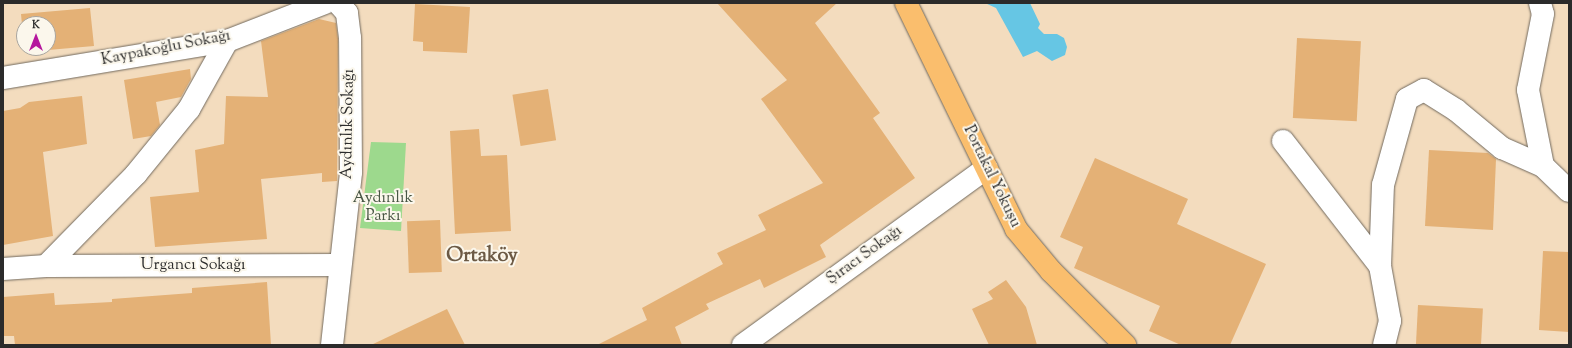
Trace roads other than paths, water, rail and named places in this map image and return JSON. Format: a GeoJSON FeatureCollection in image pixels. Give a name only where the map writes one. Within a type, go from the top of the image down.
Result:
{"type":"FeatureCollection","features":[{"type":"Feature","properties":{"kind":"main road","name":"Portakal Yokuşu"},"geometry":{"type":"LineString","coordinates":[[906,3],[1016,229],[1051,271],[1125,345]]}},
{"type":"Feature","properties":{"kind":"street","name":"Kaypakoğlu Sokağı"},"geometry":{"type":"LineString","coordinates":[[3,78],[227,41],[325,3]]}},
{"type":"Feature","properties":{"kind":"street","name":"Aydınlık Sokağı"},"geometry":{"type":"LineString","coordinates":[[332,345],[339,265],[351,172],[350,38],[347,13],[338,3]]}},
{"type":"Feature","properties":{"kind":"street"},"geometry":{"type":"LineString","coordinates":[[1540,3],[1543,14],[1528,90],[1543,166]]}},
{"type":"Feature","properties":{"kind":"street"},"geometry":{"type":"LineString","coordinates":[[46,266],[136,174],[189,109],[227,41]]}},
{"type":"Feature","properties":{"kind":"street"},"geometry":{"type":"LineString","coordinates":[[1384,345],[1390,321],[1380,266],[1384,185],[1407,99],[1424,90],[1456,110],[1502,148],[1543,166],[1569,191]]}},
{"type":"Feature","properties":{"kind":"street"},"geometry":{"type":"LineString","coordinates":[[1283,141],[1380,266]]}},
{"type":"Feature","properties":{"kind":"street","name":"Şıracı Sokağı"},"geometry":{"type":"LineString","coordinates":[[742,345],[987,168]]}},
{"type":"Feature","properties":{"kind":"street","name":"Urgancı Sokağı"},"geometry":{"type":"LineString","coordinates":[[3,269],[46,266],[339,265]]}},
{"type":"Feature","properties":{"kind":"water"},"geometry":{"type":"Polygon","coordinates":[[[985,3],[1030,3],[1040,24],[1038,28],[1044,34],[1057,34],[1064,38],[1067,47],[1065,55],[1052,61],[1037,51],[1023,57],[996,8],[985,3]]]}},
{"type":"Feature","properties":{"kind":"district","name":"Ortaköy"},"geometry":{"type":"Point","coordinates":[482,256]}},
{"type":"Feature","properties":{"kind":"park label","name":"Aydınlık Parkı"},"geometry":{"type":"Point","coordinates":[383,208]}}]}
